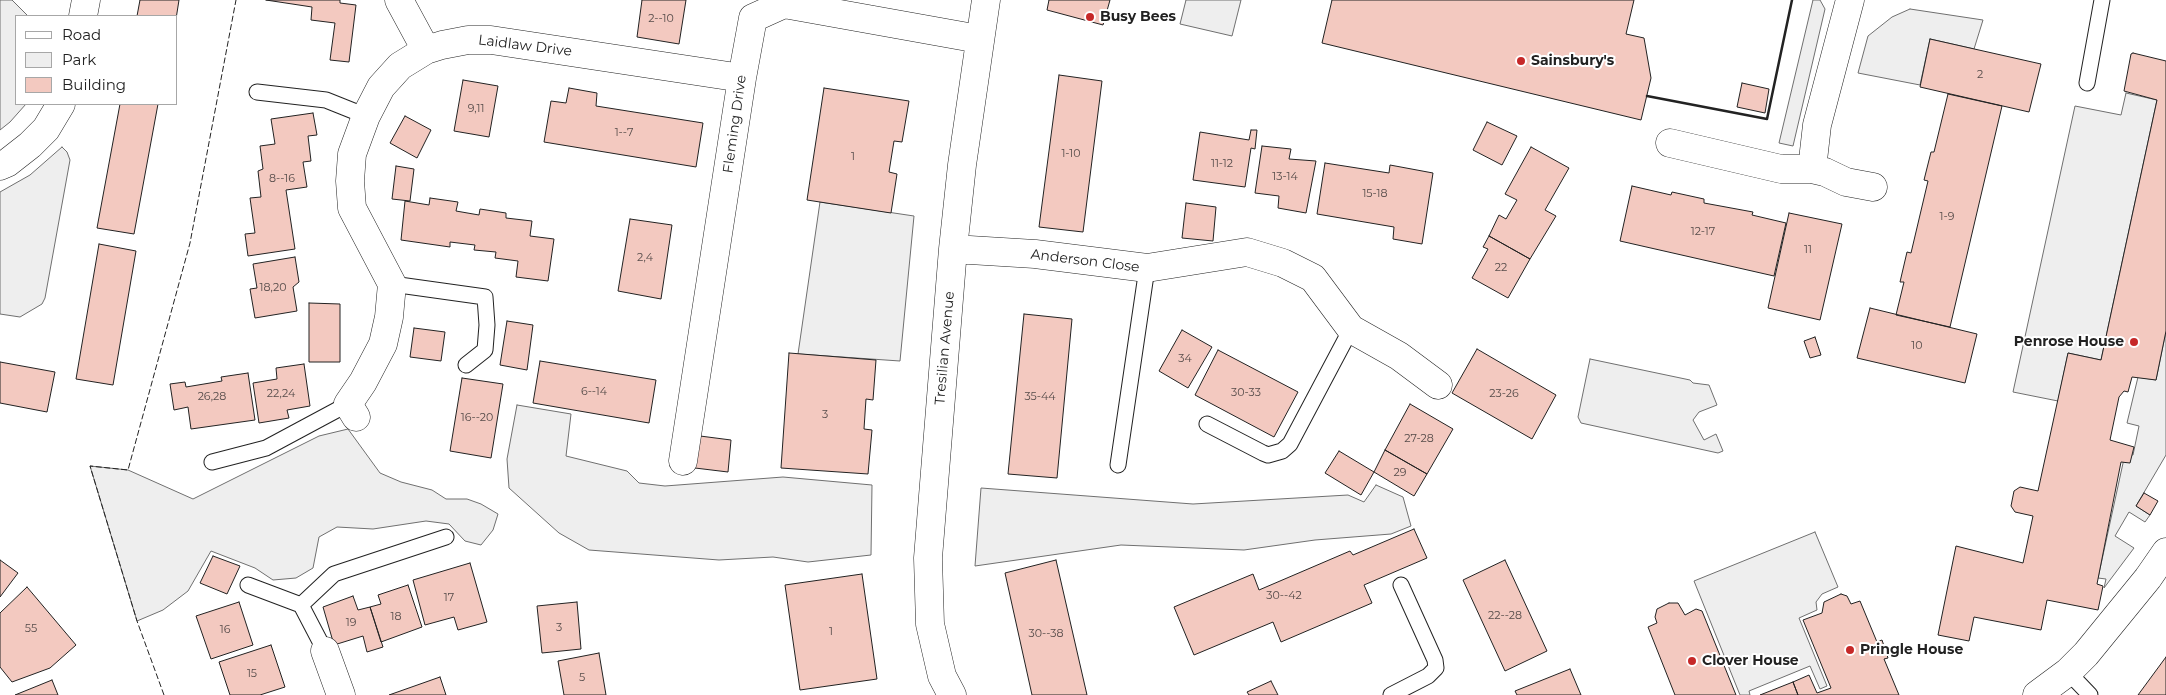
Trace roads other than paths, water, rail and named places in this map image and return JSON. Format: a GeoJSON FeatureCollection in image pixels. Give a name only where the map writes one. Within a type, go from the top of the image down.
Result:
{"type":"FeatureCollection","features":[{"type":"Feature","properties":{"kind":"street"},"geometry":{"type":"LineString","coordinates":[[83,15],[86,0]]}},
{"type":"Feature","properties":{"kind":"street"},"geometry":{"type":"LineString","coordinates":[[399,0],[426,50]]}},
{"type":"Feature","properties":{"kind":"street","name":"Tresilian Avenue"},"geometry":{"type":"LineString","coordinates":[[952,695],[942,676],[930,624],[928,558],[953,249],[979,39],[986,0]]}},
{"type":"Feature","properties":{"kind":"street"},"geometry":{"type":"LineString","coordinates":[[1812,169],[1817,125],[1850,0]]}},
{"type":"Feature","properties":{"kind":"street","name":"Fleming Drive"},"geometry":{"type":"LineString","coordinates":[[682,461],[742,78],[754,18],[784,4],[808,4],[979,39]]}},
{"type":"Feature","properties":{"kind":"street","name":"Laidlaw Drive"},"geometry":{"type":"LineString","coordinates":[[392,284],[352,208],[350,181],[352,154],[366,116],[381,87],[390,75],[426,50],[455,42],[491,40],[742,78]]}},
{"type":"Feature","properties":{"kind":"street"},"geometry":{"type":"LineString","coordinates":[[0,166],[7,163],[30,145],[46,129],[60,105]]}},
{"type":"Feature","properties":{"kind":"street"},"geometry":{"type":"LineString","coordinates":[[1670,143],[1781,168],[1812,169],[1826,172],[1846,182],[1873,187]]}},
{"type":"Feature","properties":{"kind":"street","name":"Anderson Close"},"geometry":{"type":"LineString","coordinates":[[953,249],[1036,254],[1147,268],[1248,252],[1283,262],[1313,278],[1351,328],[1399,356],[1438,385]]}},
{"type":"Feature","properties":{"kind":"street"},"geometry":{"type":"LineString","coordinates":[[352,411],[363,382],[383,344],[389,317],[392,284]]}},
{"type":"Feature","properties":{"kind":"street"},"geometry":{"type":"LineString","coordinates":[[2037,695],[2068,672],[2122,611],[2166,552]]}},
{"type":"Feature","properties":{"kind":"street"},"geometry":{"type":"LineString","coordinates":[[325,651],[341,695]]}},
{"type":"Feature","properties":{"kind":"lane"},"geometry":{"type":"LineString","coordinates":[[2087,83],[2102,0]]}},
{"type":"Feature","properties":{"kind":"lane"},"geometry":{"type":"LineString","coordinates":[[257,92],[326,100],[366,116]]}},
{"type":"Feature","properties":{"kind":"lane"},"geometry":{"type":"LineString","coordinates":[[1118,465],[1147,268]]}},
{"type":"Feature","properties":{"kind":"lane"},"geometry":{"type":"LineString","coordinates":[[392,284],[485,297],[487,325],[485,350],[466,365]]}},
{"type":"Feature","properties":{"kind":"lane"},"geometry":{"type":"LineString","coordinates":[[1207,424],[1263,453],[1274,454],[1282,451],[1290,444],[1351,328]]}},
{"type":"Feature","properties":{"kind":"lane"},"geometry":{"type":"LineString","coordinates":[[212,462],[266,448],[352,411]]}},
{"type":"Feature","properties":{"kind":"lane"},"geometry":{"type":"LineString","coordinates":[[301,605],[334,574],[446,537]]}},
{"type":"Feature","properties":{"kind":"lane"},"geometry":{"type":"LineString","coordinates":[[248,585],[301,605],[325,651]]}},
{"type":"Feature","properties":{"kind":"lane"},"geometry":{"type":"LineString","coordinates":[[1391,695],[1428,676],[1436,668],[1435,660],[1401,585]]}},
{"type":"Feature","properties":{"kind":"lane"},"geometry":{"type":"LineString","coordinates":[[2068,672],[2090,695]]}},
{"type":"Feature","properties":{"kind":"place","name":"Busy Bees"},"geometry":{"type":"Point","coordinates":[1090,17]}},
{"type":"Feature","properties":{"kind":"place","name":"Sainsbury's"},"geometry":{"type":"Point","coordinates":[1521,61]}},
{"type":"Feature","properties":{"kind":"place","name":"Penrose House"},"geometry":{"type":"Point","coordinates":[2134,342]}},
{"type":"Feature","properties":{"kind":"place","name":"Pringle House"},"geometry":{"type":"Point","coordinates":[1850,650]}},
{"type":"Feature","properties":{"kind":"place","name":"Clover House"},"geometry":{"type":"Point","coordinates":[1692,661]}}]}
